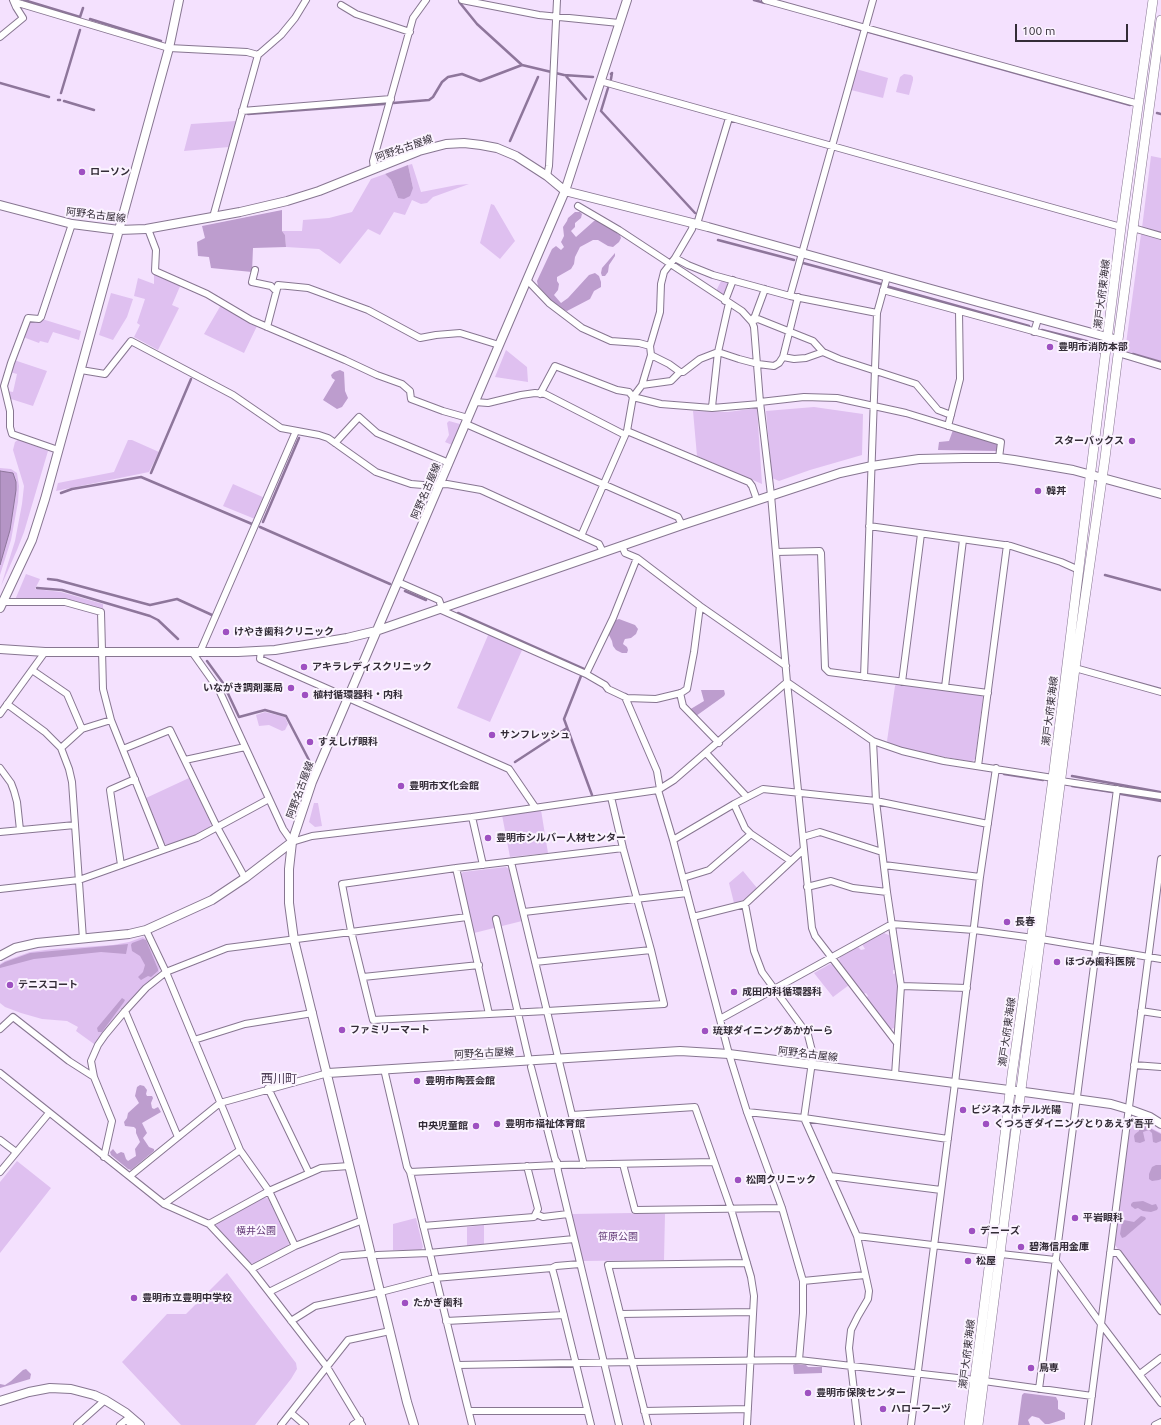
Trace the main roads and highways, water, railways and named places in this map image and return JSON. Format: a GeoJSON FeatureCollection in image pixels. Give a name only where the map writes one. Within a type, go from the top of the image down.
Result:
{"type":"FeatureCollection","features":[{"type":"Feature","properties":{"kind":"main road","name":"瀬戸大府東海線"},"geometry":{"type":"LineString","coordinates":[[978,1425],[979,1381],[991,1252],[1010,1090],[1036,938],[1057,779],[1079,570],[1121,227],[1153,0]]}},
{"type":"Feature","properties":{"kind":"main road","name":"瀬戸大府東海線"},"geometry":{"type":"LineString","coordinates":[[1057,779],[1076,668],[1161,20]]}},
{"type":"Feature","properties":{"kind":"main road","name":"瀬戸大府東海線"},"geometry":{"type":"LineString","coordinates":[[969,1425],[979,1381],[1001,1254],[1022,1092],[1036,938]]}},
{"type":"Feature","properties":{"kind":"waterway"},"geometry":{"type":"LineString","coordinates":[[24,0],[80,17],[83,8]]}},
{"type":"Feature","properties":{"kind":"waterway"},"geometry":{"type":"LineString","coordinates":[[459,0],[477,24],[522,65],[564,75],[593,77]]}},
{"type":"Feature","properties":{"kind":"waterway"},"geometry":{"type":"LineString","coordinates":[[754,0],[765,3]]}},
{"type":"Feature","properties":{"kind":"waterway"},"geometry":{"type":"LineString","coordinates":[[90,19],[161,41]]}},
{"type":"Feature","properties":{"kind":"waterway"},"geometry":{"type":"LineString","coordinates":[[838,23],[861,30]]}},
{"type":"Feature","properties":{"kind":"waterway"},"geometry":{"type":"LineString","coordinates":[[61,93],[80,30]]}},
{"type":"Feature","properties":{"kind":"waterway"},"geometry":{"type":"LineString","coordinates":[[869,32],[1130,105]]}},
{"type":"Feature","properties":{"kind":"waterway"},"geometry":{"type":"LineString","coordinates":[[393,103],[429,100],[433,97],[442,82],[448,77],[462,74],[480,81],[522,65]]}},
{"type":"Feature","properties":{"kind":"waterway"},"geometry":{"type":"LineString","coordinates":[[611,74],[612,73],[611,79]]}},
{"type":"Feature","properties":{"kind":"waterway"},"geometry":{"type":"LineString","coordinates":[[565,75],[586,99]]}},
{"type":"Feature","properties":{"kind":"waterway"},"geometry":{"type":"LineString","coordinates":[[510,141],[538,77]]}},
{"type":"Feature","properties":{"kind":"waterway"},"geometry":{"type":"LineString","coordinates":[[0,83],[49,97]]}},
{"type":"Feature","properties":{"kind":"waterway"},"geometry":{"type":"LineString","coordinates":[[608,88],[601,111],[695,213]]}},
{"type":"Feature","properties":{"kind":"waterway"},"geometry":{"type":"LineString","coordinates":[[64,101],[94,110]]}},
{"type":"Feature","properties":{"kind":"waterway"},"geometry":{"type":"LineString","coordinates":[[248,114],[384,104]]}},
{"type":"Feature","properties":{"kind":"waterway"},"geometry":{"type":"LineString","coordinates":[[1157,113],[1161,114]]}},
{"type":"Feature","properties":{"kind":"waterway"},"geometry":{"type":"LineString","coordinates":[[718,240],[794,260]]}},
{"type":"Feature","properties":{"kind":"waterway"},"geometry":{"type":"LineString","coordinates":[[803,263],[881,284]]}},
{"type":"Feature","properties":{"kind":"waterway"},"geometry":{"type":"LineString","coordinates":[[886,286],[1029,326]]}},
{"type":"Feature","properties":{"kind":"waterway"},"geometry":{"type":"LineString","coordinates":[[1042,330],[1098,344]]}},
{"type":"Feature","properties":{"kind":"waterway"},"geometry":{"type":"LineString","coordinates":[[1133,354],[1161,362]]}},
{"type":"Feature","properties":{"kind":"waterway"},"geometry":{"type":"LineString","coordinates":[[151,473],[191,379]]}},
{"type":"Feature","properties":{"kind":"waterway"},"geometry":{"type":"LineString","coordinates":[[263,522],[299,438]]}},
{"type":"Feature","properties":{"kind":"waterway"},"geometry":{"type":"LineString","coordinates":[[61,493],[72,489],[141,477],[252,524]]}},
{"type":"Feature","properties":{"kind":"waterway"},"geometry":{"type":"LineString","coordinates":[[260,527],[390,584]]}},
{"type":"Feature","properties":{"kind":"waterway"},"geometry":{"type":"LineString","coordinates":[[1105,575],[1161,590]]}},
{"type":"Feature","properties":{"kind":"waterway"},"geometry":{"type":"LineString","coordinates":[[48,579],[57,580],[150,605],[177,599],[212,615]]}},
{"type":"Feature","properties":{"kind":"waterway"},"geometry":{"type":"LineString","coordinates":[[37,588],[62,590],[150,616],[158,620],[178,639]]}},
{"type":"Feature","properties":{"kind":"waterway"},"geometry":{"type":"LineString","coordinates":[[405,591],[426,600]]}},
{"type":"Feature","properties":{"kind":"waterway"},"geometry":{"type":"LineString","coordinates":[[458,613],[584,669]]}},
{"type":"Feature","properties":{"kind":"waterway"},"geometry":{"type":"LineString","coordinates":[[207,661],[223,683],[239,717],[265,710],[286,716],[311,764]]}},
{"type":"Feature","properties":{"kind":"waterway"},"geometry":{"type":"LineString","coordinates":[[581,676],[564,719],[592,795]]}},
{"type":"Feature","properties":{"kind":"waterway"},"geometry":{"type":"LineString","coordinates":[[515,762],[567,728]]}},
{"type":"Feature","properties":{"kind":"waterway"},"geometry":{"type":"LineString","coordinates":[[1004,774],[1043,780]]}},
{"type":"Feature","properties":{"kind":"waterway"},"geometry":{"type":"LineString","coordinates":[[1072,776],[1160,792]]}},
{"type":"Feature","properties":{"kind":"waterway"},"geometry":{"type":"LineString","coordinates":[[1072,786],[1112,792]]}},
{"type":"Feature","properties":{"kind":"waterway"},"geometry":{"type":"LineString","coordinates":[[1121,794],[1161,801]]}},
{"type":"Feature","properties":{"kind":"place","name":"ローソン"},"geometry":{"type":"Point","coordinates":[82,172]}},
{"type":"Feature","properties":{"kind":"place","name":"豊明市消防本部"},"geometry":{"type":"Point","coordinates":[1050,347]}},
{"type":"Feature","properties":{"kind":"place","name":"スターバックス"},"geometry":{"type":"Point","coordinates":[1132,441]}},
{"type":"Feature","properties":{"kind":"place","name":"韓丼"},"geometry":{"type":"Point","coordinates":[1038,491]}},
{"type":"Feature","properties":{"kind":"place","name":"けやき歯科クリニック"},"geometry":{"type":"Point","coordinates":[226,632]}},
{"type":"Feature","properties":{"kind":"place","name":"アキラレディスクリニック"},"geometry":{"type":"Point","coordinates":[304,667]}},
{"type":"Feature","properties":{"kind":"place","name":"いながき調剤薬局"},"geometry":{"type":"Point","coordinates":[291,688]}},
{"type":"Feature","properties":{"kind":"place","name":"植村循環器科・内科"},"geometry":{"type":"Point","coordinates":[305,695]}},
{"type":"Feature","properties":{"kind":"place","name":"サンフレッシュ"},"geometry":{"type":"Point","coordinates":[492,735]}},
{"type":"Feature","properties":{"kind":"place","name":"すえしげ眼科"},"geometry":{"type":"Point","coordinates":[310,742]}},
{"type":"Feature","properties":{"kind":"place","name":"豊明市文化会館"},"geometry":{"type":"Point","coordinates":[401,786]}},
{"type":"Feature","properties":{"kind":"place","name":"豊明市シルバー人材センター"},"geometry":{"type":"Point","coordinates":[488,838]}},
{"type":"Feature","properties":{"kind":"place","name":"長春"},"geometry":{"type":"Point","coordinates":[1007,922]}},
{"type":"Feature","properties":{"kind":"place","name":"ほづみ歯科医院"},"geometry":{"type":"Point","coordinates":[1057,962]}},
{"type":"Feature","properties":{"kind":"place","name":"テニスコート"},"geometry":{"type":"Point","coordinates":[10,985]}},
{"type":"Feature","properties":{"kind":"place","name":"成田内科循環器科"},"geometry":{"type":"Point","coordinates":[734,992]}},
{"type":"Feature","properties":{"kind":"place","name":"ファミリーマート"},"geometry":{"type":"Point","coordinates":[342,1030]}},
{"type":"Feature","properties":{"kind":"place","name":"琉球ダイニングあかがーら"},"geometry":{"type":"Point","coordinates":[705,1031]}},
{"type":"Feature","properties":{"kind":"place","name":"豊明市陶芸会館"},"geometry":{"type":"Point","coordinates":[417,1081]}},
{"type":"Feature","properties":{"kind":"place","name":"ビジネスホテル光陽"},"geometry":{"type":"Point","coordinates":[963,1110]}},
{"type":"Feature","properties":{"kind":"place","name":"豊明市福祉体育館"},"geometry":{"type":"Point","coordinates":[497,1124]}},
{"type":"Feature","properties":{"kind":"place","name":"くつろぎダイニングとりあえず吾平"},"geometry":{"type":"Point","coordinates":[986,1124]}},
{"type":"Feature","properties":{"kind":"place","name":"中央児童館"},"geometry":{"type":"Point","coordinates":[476,1126]}},
{"type":"Feature","properties":{"kind":"place","name":"松岡クリニック"},"geometry":{"type":"Point","coordinates":[738,1180]}},
{"type":"Feature","properties":{"kind":"place","name":"平岩眼科"},"geometry":{"type":"Point","coordinates":[1075,1218]}},
{"type":"Feature","properties":{"kind":"place","name":"デニーズ"},"geometry":{"type":"Point","coordinates":[972,1231]}},
{"type":"Feature","properties":{"kind":"place","name":"碧海信用金庫"},"geometry":{"type":"Point","coordinates":[1021,1247]}},
{"type":"Feature","properties":{"kind":"place","name":"松屋"},"geometry":{"type":"Point","coordinates":[968,1261]}},
{"type":"Feature","properties":{"kind":"place","name":"豊明市立豊明中学校"},"geometry":{"type":"Point","coordinates":[134,1298]}},
{"type":"Feature","properties":{"kind":"place","name":"たかぎ歯科"},"geometry":{"type":"Point","coordinates":[405,1303]}},
{"type":"Feature","properties":{"kind":"place","name":"鳥専"},"geometry":{"type":"Point","coordinates":[1031,1368]}},
{"type":"Feature","properties":{"kind":"place","name":"豊明市保険センター"},"geometry":{"type":"Point","coordinates":[808,1393]}},
{"type":"Feature","properties":{"kind":"place","name":"ハローフーヅ"},"geometry":{"type":"Point","coordinates":[883,1409]}},
{"type":"Feature","properties":{"kind":"district","name":"西川町"},"geometry":{"type":"Point","coordinates":[279,1079]}},
{"type":"Feature","properties":{"kind":"park label","name":"横井公園"},"geometry":{"type":"Point","coordinates":[256,1231]}},
{"type":"Feature","properties":{"kind":"park label","name":"笹原公園"},"geometry":{"type":"Point","coordinates":[618,1237]}}]}
